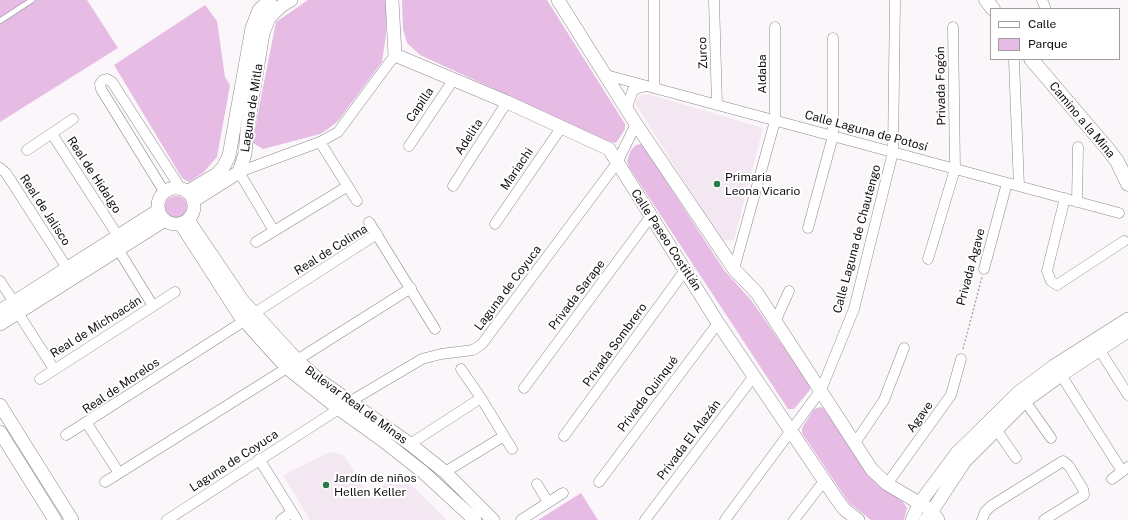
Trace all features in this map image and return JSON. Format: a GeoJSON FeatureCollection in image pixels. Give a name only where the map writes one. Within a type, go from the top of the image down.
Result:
{"type":"FeatureCollection","features":[{"type":"Feature","properties":{"kind":"main road"},"geometry":{"type":"LineString","coordinates":[[986,0],[992,8]]}},
{"type":"Feature","properties":{"kind":"main road","name":"Camino a la Mina"},"geometry":{"type":"LineString","coordinates":[[1032,60],[1107,148],[1117,161],[1128,184]]}},
{"type":"Feature","properties":{"kind":"street"},"geometry":{"type":"LineString","coordinates":[[165,193],[101,89],[100,84],[103,80],[107,79],[112,82],[187,194],[194,211],[184,222],[173,224],[162,215],[159,200],[170,190],[187,194],[239,172],[320,142],[338,132],[396,55],[392,0]]}},
{"type":"Feature","properties":{"kind":"street"},"geometry":{"type":"LineString","coordinates":[[558,0],[627,107],[636,124],[734,269],[757,293],[876,476],[929,514]]}},
{"type":"Feature","properties":{"kind":"street"},"geometry":{"type":"LineString","coordinates":[[627,107],[633,90],[649,87],[654,0]]}},
{"type":"Feature","properties":{"kind":"street","name":"Zurco"},"geometry":{"type":"LineString","coordinates":[[714,0],[718,105]]}},
{"type":"Feature","properties":{"kind":"street","name":"Calle Laguna de Chautengo"},"geometry":{"type":"LineString","coordinates":[[725,520],[821,390],[854,309],[893,152],[894,0]]}},
{"type":"Feature","properties":{"kind":"street","name":"Laguna de Mitla"},"geometry":{"type":"LineString","coordinates":[[187,194],[217,174],[224,166],[229,156],[255,18],[260,10],[280,2]]}},
{"type":"Feature","properties":{"kind":"street","name":"Laguna de Mitla"},"geometry":{"type":"LineString","coordinates":[[239,172],[246,154],[247,131],[263,33],[269,18],[280,2]]}},
{"type":"Feature","properties":{"kind":"street","name":"Aldaba"},"geometry":{"type":"LineString","coordinates":[[734,269],[775,120],[775,27]]}},
{"type":"Feature","properties":{"kind":"street","name":"Privada Fogón"},"geometry":{"type":"LineString","coordinates":[[928,258],[955,169],[953,27]]}},
{"type":"Feature","properties":{"kind":"street"},"geometry":{"type":"LineString","coordinates":[[808,228],[833,136],[833,38]]}},
{"type":"Feature","properties":{"kind":"street","name":"Calle Paseo Costitlán"},"geometry":{"type":"LineString","coordinates":[[396,55],[507,102],[609,149],[686,269],[718,323],[824,481],[844,509],[858,520]]}},
{"type":"Feature","properties":{"kind":"street"},"geometry":{"type":"LineString","coordinates":[[1014,61],[1019,186]]}},
{"type":"Feature","properties":{"kind":"street","name":"Calle Laguna de Potosí"},"geometry":{"type":"LineString","coordinates":[[606,75],[1119,213]]}},
{"type":"Feature","properties":{"kind":"street","name":"Capilla"},"geometry":{"type":"LineString","coordinates":[[408,146],[454,79]]}},
{"type":"Feature","properties":{"kind":"street","name":"Adelita"},"geometry":{"type":"LineString","coordinates":[[453,186],[507,102]]}},
{"type":"Feature","properties":{"kind":"street"},"geometry":{"type":"LineString","coordinates":[[52,134],[73,119]]}},
{"type":"Feature","properties":{"kind":"street","name":"Laguna de Coyuca"},"geometry":{"type":"LineString","coordinates":[[167,520],[351,401],[422,359],[441,354],[472,350],[482,344],[617,163],[636,124]]}},
{"type":"Feature","properties":{"kind":"street","name":"Mariachi"},"geometry":{"type":"LineString","coordinates":[[495,224],[561,128]]}},
{"type":"Feature","properties":{"kind":"street"},"geometry":{"type":"LineString","coordinates":[[234,129],[247,131]]}},
{"type":"Feature","properties":{"kind":"street","name":"Real de Hidalgo"},"geometry":{"type":"LineString","coordinates":[[27,150],[52,134],[118,236]]}},
{"type":"Feature","properties":{"kind":"street"},"geometry":{"type":"LineString","coordinates":[[320,142],[357,201]]}},
{"type":"Feature","properties":{"kind":"street"},"geometry":{"type":"LineString","coordinates":[[1078,147],[1078,202]]}},
{"type":"Feature","properties":{"kind":"street","name":"Real de Jalisco"},"geometry":{"type":"LineString","coordinates":[[0,168],[6,173],[67,268]]}},
{"type":"Feature","properties":{"kind":"street"},"geometry":{"type":"LineString","coordinates":[[239,172],[274,231]]}},
{"type":"Feature","properties":{"kind":"street","name":"Privada Agave"},"geometry":{"type":"LineString","coordinates":[[984,269],[1007,183]]}},
{"type":"Feature","properties":{"kind":"street"},"geometry":{"type":"LineString","coordinates":[[256,242],[348,186]]}},
{"type":"Feature","properties":{"kind":"street"},"geometry":{"type":"LineString","coordinates":[[1065,198],[1047,271],[1051,282],[1057,285],[1124,240]]}},
{"type":"Feature","properties":{"kind":"street"},"geometry":{"type":"LineString","coordinates":[[0,324],[16,307],[67,268],[118,236],[162,215]]}},
{"type":"Feature","properties":{"kind":"street"},"geometry":{"type":"LineString","coordinates":[[0,311],[16,307],[118,249],[162,215]]}},
{"type":"Feature","properties":{"kind":"street","name":"Privada Sarape"},"geometry":{"type":"LineString","coordinates":[[524,388],[651,216]]}},
{"type":"Feature","properties":{"kind":"street","name":"Bulevar Real de Minas"},"geometry":{"type":"LineString","coordinates":[[184,222],[249,318],[292,364],[339,409],[423,472],[475,520]]}},
{"type":"Feature","properties":{"kind":"street"},"geometry":{"type":"LineString","coordinates":[[369,222],[377,234]]}},
{"type":"Feature","properties":{"kind":"street","name":"Real de Colima"},"geometry":{"type":"LineString","coordinates":[[249,318],[377,234],[435,329]]}},
{"type":"Feature","properties":{"kind":"street","name":"Real de Michoacán"},"geometry":{"type":"LineString","coordinates":[[16,307],[54,369],[153,306],[118,249]]}},
{"type":"Feature","properties":{"kind":"street","name":"Privada Sombrero"},"geometry":{"type":"LineString","coordinates":[[564,436],[686,269]]}},
{"type":"Feature","properties":{"kind":"street"},"geometry":{"type":"LineString","coordinates":[[0,281],[16,307]]}},
{"type":"Feature","properties":{"kind":"street"},"geometry":{"type":"LineString","coordinates":[[105,482],[411,288]]}},
{"type":"Feature","properties":{"kind":"street"},"geometry":{"type":"LineString","coordinates":[[775,322],[790,291]]}},
{"type":"Feature","properties":{"kind":"street"},"geometry":{"type":"LineString","coordinates":[[153,306],[175,292]]}},
{"type":"Feature","properties":{"kind":"street","name":"Real de Morelos"},"geometry":{"type":"LineString","coordinates":[[119,473],[86,422],[249,318]]}},
{"type":"Feature","properties":{"kind":"street"},"geometry":{"type":"LineString","coordinates":[[929,514],[957,453],[1019,392],[1054,366],[1128,319]]}},
{"type":"Feature","properties":{"kind":"street","name":"Privada Quinqué"},"geometry":{"type":"LineString","coordinates":[[599,482],[718,323]]}},
{"type":"Feature","properties":{"kind":"street"},"geometry":{"type":"LineString","coordinates":[[912,520],[929,514],[965,461],[1025,401],[1060,375],[1128,331]]}},
{"type":"Feature","properties":{"kind":"street"},"geometry":{"type":"LineString","coordinates":[[854,442],[884,400],[904,348]]}},
{"type":"Feature","properties":{"kind":"street"},"geometry":{"type":"LineString","coordinates":[[1099,350],[1128,395]]}},
{"type":"Feature","properties":{"kind":"street","name":"Agave"},"geometry":{"type":"LineString","coordinates":[[887,484],[951,395],[961,359]]}},
{"type":"Feature","properties":{"kind":"street","name":"Bulevar Real de Minas"},"geometry":{"type":"LineString","coordinates":[[292,364],[351,401],[410,444],[445,472],[493,520]]}},
{"type":"Feature","properties":{"kind":"street"},"geometry":{"type":"LineString","coordinates":[[40,379],[54,369]]}},
{"type":"Feature","properties":{"kind":"street"},"geometry":{"type":"LineString","coordinates":[[461,369],[481,398],[512,449]]}},
{"type":"Feature","properties":{"kind":"street"},"geometry":{"type":"LineString","coordinates":[[1060,375],[1125,469],[1112,479]]}},
{"type":"Feature","properties":{"kind":"street","name":"Privada El Alazán"},"geometry":{"type":"LineString","coordinates":[[645,520],[754,376]]}},
{"type":"Feature","properties":{"kind":"street"},"geometry":{"type":"LineString","coordinates":[[410,444],[481,398]]}},
{"type":"Feature","properties":{"kind":"street"},"geometry":{"type":"LineString","coordinates":[[1025,401],[1051,438]]}},
{"type":"Feature","properties":{"kind":"street"},"geometry":{"type":"LineString","coordinates":[[0,405],[72,520]]}},
{"type":"Feature","properties":{"kind":"street"},"geometry":{"type":"LineString","coordinates":[[66,435],[86,422]]}},
{"type":"Feature","properties":{"kind":"street"},"geometry":{"type":"LineString","coordinates":[[996,430],[1016,458]]}},
{"type":"Feature","properties":{"kind":"street"},"geometry":{"type":"LineString","coordinates":[[0,432],[55,520]]}},
{"type":"Feature","properties":{"kind":"street"},"geometry":{"type":"LineString","coordinates":[[445,472],[504,436]]}},
{"type":"Feature","properties":{"kind":"street"},"geometry":{"type":"LineString","coordinates":[[259,460],[295,516],[280,520]]}},
{"type":"Feature","properties":{"kind":"street"},"geometry":{"type":"LineString","coordinates":[[982,520],[985,512],[991,506],[1063,461],[1069,466],[1083,489],[1084,495],[1044,520]]}},
{"type":"Feature","properties":{"kind":"street"},"geometry":{"type":"LineString","coordinates":[[794,520],[824,481]]}},
{"type":"Feature","properties":{"kind":"street"},"geometry":{"type":"LineString","coordinates":[[537,484],[548,502]]}},
{"type":"Feature","properties":{"kind":"street"},"geometry":{"type":"LineString","coordinates":[[521,520],[563,493]]}},
{"type":"Feature","properties":{"kind":"lane"},"geometry":{"type":"LineString","coordinates":[[0,21],[32,0]]}},
{"type":"Feature","properties":{"kind":"path","name":"Privada Agave"},"geometry":{"type":"LineString","coordinates":[[961,359],[984,269]]}},
{"type":"Feature","properties":{"kind":"shaded area","name":"Primaria Leona Vicario"},"geometry":{"type":"Polygon","coordinates":[[[648,94],[763,128],[734,240],[722,241],[638,108],[635,102],[641,95],[648,94]]]}},
{"type":"Feature","properties":{"kind":"shaded area"},"geometry":{"type":"Polygon","coordinates":[[[330,452],[344,455],[368,494],[400,474],[447,520],[310,520],[283,475],[330,452]]]}},
{"type":"Feature","properties":{"kind":"green space"},"geometry":{"type":"Polygon","coordinates":[[[0,0],[87,0],[118,48],[0,122],[0,0]]]}},
{"type":"Feature","properties":{"kind":"green space"},"geometry":{"type":"Polygon","coordinates":[[[308,0],[386,0],[386,35],[382,62],[338,121],[328,129],[320,134],[263,149],[253,143],[253,138],[276,22],[308,0]]]}},
{"type":"Feature","properties":{"kind":"green space"},"geometry":{"type":"Polygon","coordinates":[[[402,0],[547,0],[625,124],[625,129],[616,143],[607,141],[420,55],[407,43],[403,29],[402,0]]]}},
{"type":"Feature","properties":{"kind":"green space"},"geometry":{"type":"Polygon","coordinates":[[[205,5],[217,21],[225,77],[230,85],[217,157],[203,173],[189,182],[182,178],[114,65],[205,5]]]}},
{"type":"Feature","properties":{"kind":"green space"},"geometry":{"type":"Polygon","coordinates":[[[642,144],[724,270],[751,300],[810,385],[810,390],[794,409],[788,409],[629,167],[627,161],[631,150],[636,145],[642,144]]]}},
{"type":"Feature","properties":{"kind":"green space"},"geometry":{"type":"Polygon","coordinates":[[[176,196],[184,199],[187,207],[184,215],[176,218],[168,215],[165,207],[168,199],[176,196]]]}},
{"type":"Feature","properties":{"kind":"green space"},"geometry":{"type":"Polygon","coordinates":[[[821,407],[825,409],[868,475],[903,502],[907,508],[904,520],[871,520],[849,503],[802,433],[802,428],[814,409],[821,407]]]}},
{"type":"Feature","properties":{"kind":"green space"},"geometry":{"type":"Polygon","coordinates":[[[581,493],[598,520],[538,520],[581,493]]]}},
{"type":"Feature","properties":{"kind":"place","name":"Primaria Leona Vicario"},"geometry":{"type":"Point","coordinates":[717,184]}},
{"type":"Feature","properties":{"kind":"place","name":"Jardín de niños Hellen Keller"},"geometry":{"type":"Point","coordinates":[326,485]}}]}
